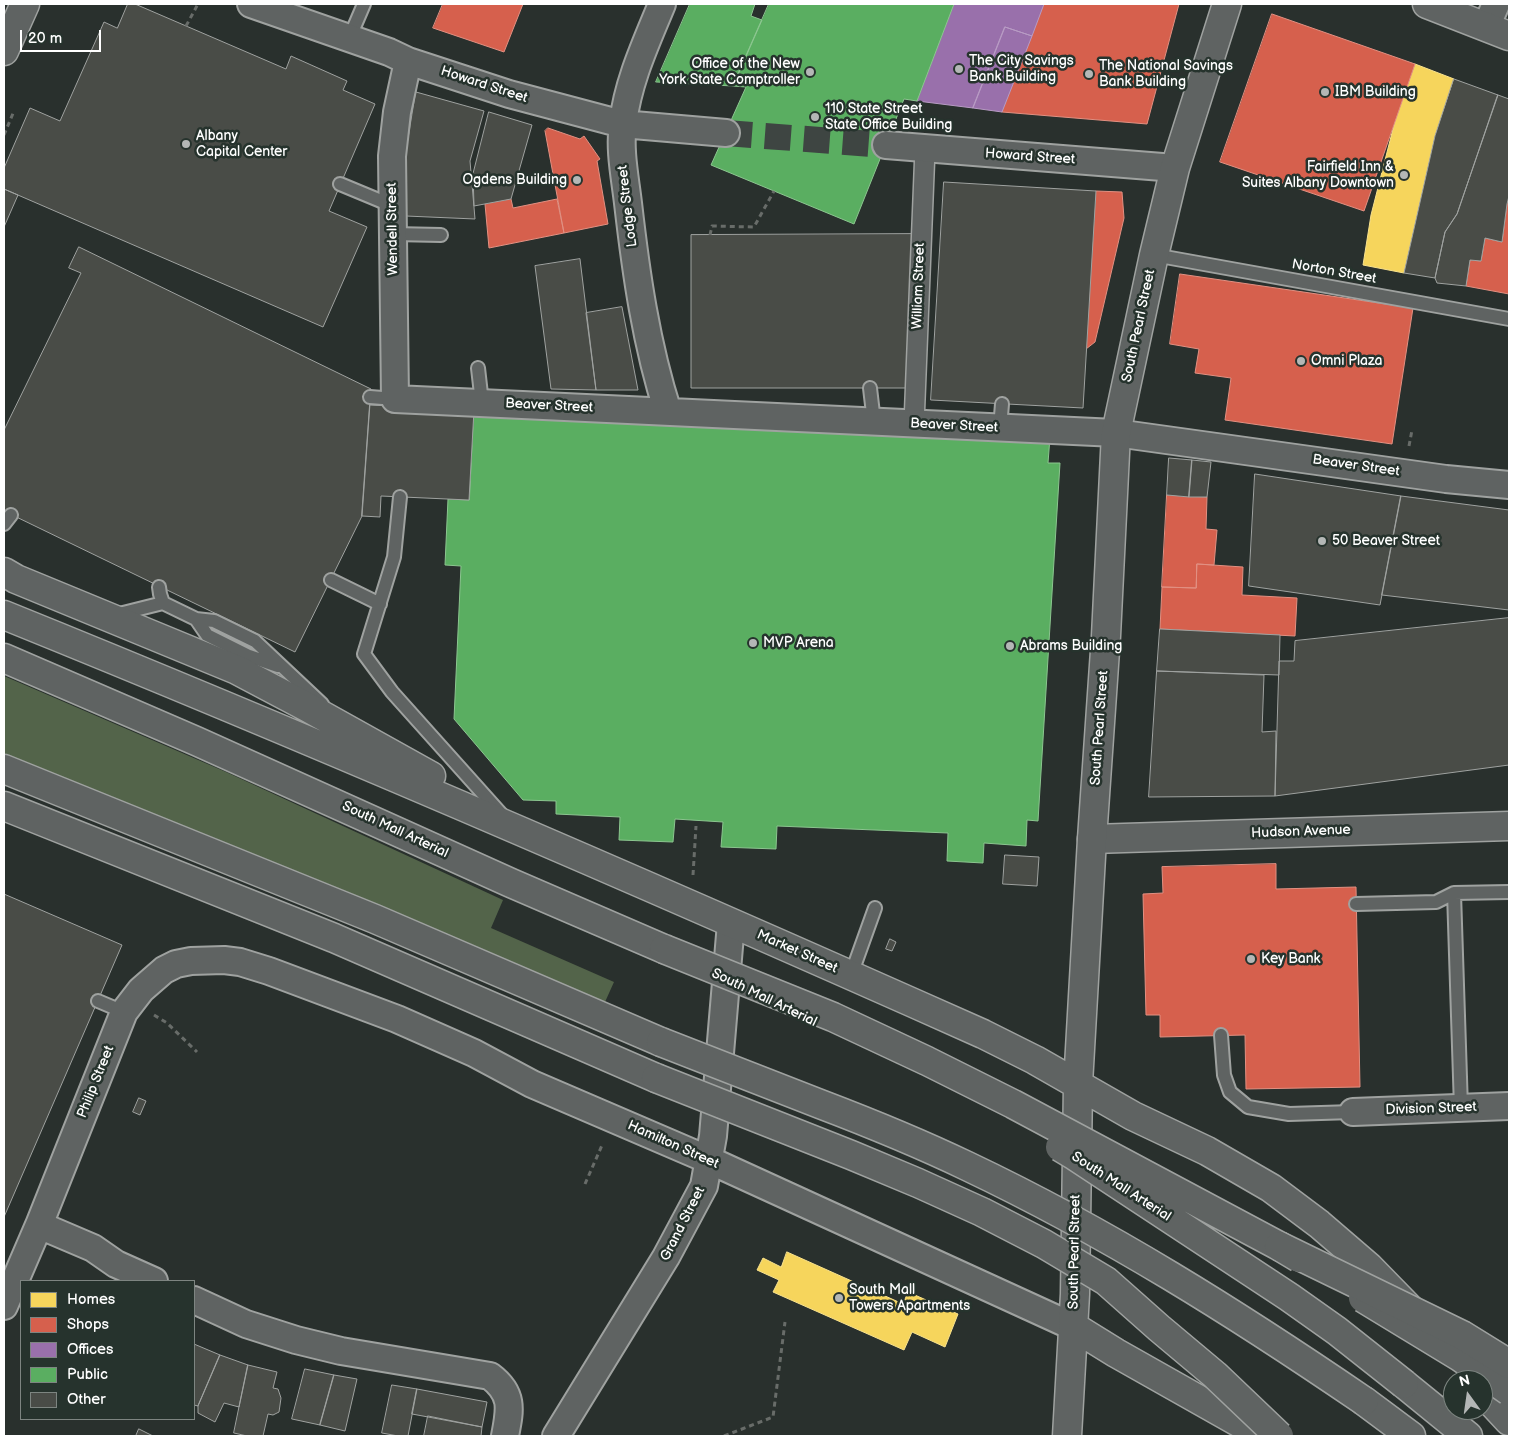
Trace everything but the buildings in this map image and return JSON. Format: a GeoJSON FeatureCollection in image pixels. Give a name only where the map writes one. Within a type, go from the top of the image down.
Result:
{"type":"FeatureCollection","features":[{"type":"Feature","properties":{"kind":"main road"},"geometry":{"type":"LineString","coordinates":[[4,48],[25,4]]}},
{"type":"Feature","properties":{"kind":"main road","name":"South Pearl Street"},"geometry":{"type":"LineString","coordinates":[[1067,1436],[1074,1327],[1078,1084],[1106,636],[1116,434],[1154,255],[1175,168],[1227,4]]}},
{"type":"Feature","properties":{"kind":"main road"},"geometry":{"type":"LineString","coordinates":[[1427,4],[1497,22]]}},
{"type":"Feature","properties":{"kind":"main road"},"geometry":{"type":"LineString","coordinates":[[4,572],[16,579],[236,670],[307,706],[449,787],[513,828]]}},
{"type":"Feature","properties":{"kind":"main road"},"geometry":{"type":"LineString","coordinates":[[4,615],[190,690],[513,828]]}},
{"type":"Feature","properties":{"kind":"main road","name":"South Mall Arterial"},"geometry":{"type":"LineString","coordinates":[[4,658],[196,741],[510,883],[664,949],[1000,1113],[1075,1156],[1264,1280],[1329,1325],[1468,1436]]}},
{"type":"Feature","properties":{"kind":"main road"},"geometry":{"type":"LineString","coordinates":[[4,769],[375,919],[661,1042],[888,1131],[966,1165],[1045,1204],[1206,1296],[1364,1401],[1411,1436]]}},
{"type":"Feature","properties":{"kind":"main road"},"geometry":{"type":"LineString","coordinates":[[4,806],[334,938],[656,1078],[851,1155],[982,1212],[1044,1244],[1106,1281],[1159,1328],[1216,1374],[1280,1436]]}},
{"type":"Feature","properties":{"kind":"main road","name":"Hudson Avenue"},"geometry":{"type":"LineString","coordinates":[[1092,839],[1509,826]]}},
{"type":"Feature","properties":{"kind":"main road","name":"Market Street"},"geometry":{"type":"LineString","coordinates":[[513,828],[983,1034],[1078,1084],[1133,1116],[1206,1151],[1271,1188],[1369,1267],[1430,1330],[1464,1370]]}},
{"type":"Feature","properties":{"kind":"main road"},"geometry":{"type":"LineString","coordinates":[[664,949],[833,1017],[927,1061],[1013,1104],[1280,1246],[1462,1336],[1509,1364]]}},
{"type":"Feature","properties":{"kind":"main road"},"geometry":{"type":"LineString","coordinates":[[1280,1246],[1460,1357],[1509,1391]]}},
{"type":"Feature","properties":{"kind":"main road"},"geometry":{"type":"LineString","coordinates":[[1074,1327],[1116,1353],[1263,1436]]}},
{"type":"Feature","properties":{"kind":"main road"},"geometry":{"type":"LineString","coordinates":[[1493,1404],[1509,1421]]}},
{"type":"Feature","properties":{"kind":"street","name":"Howard Street"},"geometry":{"type":"LineString","coordinates":[[251,4],[389,52],[408,61],[509,94],[622,124],[726,133]]}},
{"type":"Feature","properties":{"kind":"street","name":"Lodge Street"},"geometry":{"type":"LineString","coordinates":[[662,4],[629,90],[622,124],[622,158],[633,252],[650,346],[668,412]]}},
{"type":"Feature","properties":{"kind":"street","name":"Wendell Street"},"geometry":{"type":"LineString","coordinates":[[396,400],[392,156],[397,112],[408,61]]}},
{"type":"Feature","properties":{"kind":"street","name":"Howard Street"},"geometry":{"type":"LineString","coordinates":[[886,145],[1175,168]]}},
{"type":"Feature","properties":{"kind":"street","name":"William Street"},"geometry":{"type":"LineString","coordinates":[[914,424],[925,149]]}},
{"type":"Feature","properties":{"kind":"street","name":"Beaver Street"},"geometry":{"type":"LineString","coordinates":[[396,400],[914,424],[1001,416],[1116,434],[1438,478],[1509,485]]}},
{"type":"Feature","properties":{"kind":"street","name":"Grand Street"},"geometry":{"type":"LineString","coordinates":[[556,1436],[666,1257],[704,1186],[713,1136],[731,923]]}},
{"type":"Feature","properties":{"kind":"street","name":"Philip Street"},"geometry":{"type":"LineString","coordinates":[[4,1306],[16,1268],[39,1225],[128,1006],[141,990],[164,970],[176,964],[205,959],[224,960],[240,962],[269,971]]}},
{"type":"Feature","properties":{"kind":"street","name":"Hamilton Street"},"geometry":{"type":"LineString","coordinates":[[269,971],[474,1052],[532,1084],[709,1160],[1074,1327]]}},
{"type":"Feature","properties":{"kind":"street","name":"Division Street"},"geometry":{"type":"LineString","coordinates":[[1353,1112],[1509,1106]]}},
{"type":"Feature","properties":{"kind":"street"},"geometry":{"type":"LineString","coordinates":[[39,1225],[93,1248],[116,1264],[152,1280]]}},
{"type":"Feature","properties":{"kind":"street"},"geometry":{"type":"LineString","coordinates":[[195,1300],[246,1324],[296,1340],[341,1351],[490,1376],[501,1384],[508,1398],[509,1415],[505,1436]]}},
{"type":"Feature","properties":{"kind":"lane"},"geometry":{"type":"LineString","coordinates":[[349,39],[364,4]]}},
{"type":"Feature","properties":{"kind":"lane"},"geometry":{"type":"LineString","coordinates":[[340,184],[393,206]]}},
{"type":"Feature","properties":{"kind":"lane"},"geometry":{"type":"LineString","coordinates":[[393,234],[441,236]]}},
{"type":"Feature","properties":{"kind":"lane","name":"Norton Street"},"geometry":{"type":"LineString","coordinates":[[1154,255],[1509,319]]}},
{"type":"Feature","properties":{"kind":"lane"},"geometry":{"type":"LineString","coordinates":[[478,368],[482,403]]}},
{"type":"Feature","properties":{"kind":"lane"},"geometry":{"type":"LineString","coordinates":[[870,388],[874,422]]}},
{"type":"Feature","properties":{"kind":"lane"},"geometry":{"type":"LineString","coordinates":[[400,497],[394,557],[364,654],[392,692],[513,828]]}},
{"type":"Feature","properties":{"kind":"lane"},"geometry":{"type":"LineString","coordinates":[[331,580],[380,604]]}},
{"type":"Feature","properties":{"kind":"lane"},"geometry":{"type":"LineString","coordinates":[[159,586],[163,603]]}},
{"type":"Feature","properties":{"kind":"lane"},"geometry":{"type":"LineString","coordinates":[[108,617],[163,603],[196,619],[214,621],[255,642],[351,732]]}},
{"type":"Feature","properties":{"kind":"lane"},"geometry":{"type":"LineString","coordinates":[[1356,904],[1436,902],[1454,893],[1509,892]]}},
{"type":"Feature","properties":{"kind":"lane"},"geometry":{"type":"LineString","coordinates":[[1454,893],[1461,1108]]}},
{"type":"Feature","properties":{"kind":"lane"},"geometry":{"type":"LineString","coordinates":[[851,975],[875,908]]}},
{"type":"Feature","properties":{"kind":"lane"},"geometry":{"type":"LineString","coordinates":[[98,1001],[128,1006]]}},
{"type":"Feature","properties":{"kind":"lane"},"geometry":{"type":"LineString","coordinates":[[1222,1035],[1224,1075],[1230,1092],[1248,1107],[1289,1114],[1353,1112]]}},
{"type":"Feature","properties":{"kind":"path"},"geometry":{"type":"LineString","coordinates":[[186,26],[198,4]]}},
{"type":"Feature","properties":{"kind":"path"},"geometry":{"type":"LineString","coordinates":[[4,135],[14,111]]}},
{"type":"Feature","properties":{"kind":"path"},"geometry":{"type":"LineString","coordinates":[[710,235],[712,226],[754,227],[774,191]]}},
{"type":"Feature","properties":{"kind":"path"},"geometry":{"type":"LineString","coordinates":[[693,884],[696,826]]}},
{"type":"Feature","properties":{"kind":"path"},"geometry":{"type":"LineString","coordinates":[[128,1006],[167,1023],[197,1052]]}},
{"type":"Feature","properties":{"kind":"path"},"geometry":{"type":"LineString","coordinates":[[586,1184],[602,1144]]}},
{"type":"Feature","properties":{"kind":"path"},"geometry":{"type":"LineString","coordinates":[[724,1436],[773,1417],[785,1322]]}},
{"type":"Feature","properties":{"kind":"green space"},"geometry":{"type":"Polygon","coordinates":[[[4,676],[226,772],[503,900],[491,928],[614,982],[605,1002],[355,895],[4,754],[4,676]]]}},
{"type":"Feature","properties":{"kind":"tunnel"},"geometry":{"type":"LineString","coordinates":[[726,133],[886,145]]}},
{"type":"Feature","properties":{"kind":"place","name":"The City Savings Bank Building"},"geometry":{"type":"Point","coordinates":[959,69]}},
{"type":"Feature","properties":{"kind":"place","name":"Office of the New York State Comptroller"},"geometry":{"type":"Point","coordinates":[810,72]}},
{"type":"Feature","properties":{"kind":"place","name":"The National Savings Bank Building"},"geometry":{"type":"Point","coordinates":[1089,74]}},
{"type":"Feature","properties":{"kind":"place","name":"IBM Building"},"geometry":{"type":"Point","coordinates":[1325,92]}},
{"type":"Feature","properties":{"kind":"place","name":"110 State Street State Office Building"},"geometry":{"type":"Point","coordinates":[815,117]}},
{"type":"Feature","properties":{"kind":"place","name":"Albany Capital Center"},"geometry":{"type":"Point","coordinates":[186,144]}},
{"type":"Feature","properties":{"kind":"place","name":"Fairfield Inn & Suites Albany Downtown"},"geometry":{"type":"Point","coordinates":[1404,175]}},
{"type":"Feature","properties":{"kind":"place","name":"Ogdens Building"},"geometry":{"type":"Point","coordinates":[577,180]}},
{"type":"Feature","properties":{"kind":"place","name":"Omni Plaza"},"geometry":{"type":"Point","coordinates":[1301,361]}},
{"type":"Feature","properties":{"kind":"place","name":"50 Beaver Street"},"geometry":{"type":"Point","coordinates":[1322,541]}},
{"type":"Feature","properties":{"kind":"place","name":"MVP Arena"},"geometry":{"type":"Point","coordinates":[753,643]}},
{"type":"Feature","properties":{"kind":"place","name":"Abrams Building"},"geometry":{"type":"Point","coordinates":[1010,646]}},
{"type":"Feature","properties":{"kind":"place","name":"Key Bank"},"geometry":{"type":"Point","coordinates":[1251,959]}},
{"type":"Feature","properties":{"kind":"place","name":"South Mall Towers Apartments"},"geometry":{"type":"Point","coordinates":[839,1298]}}]}
